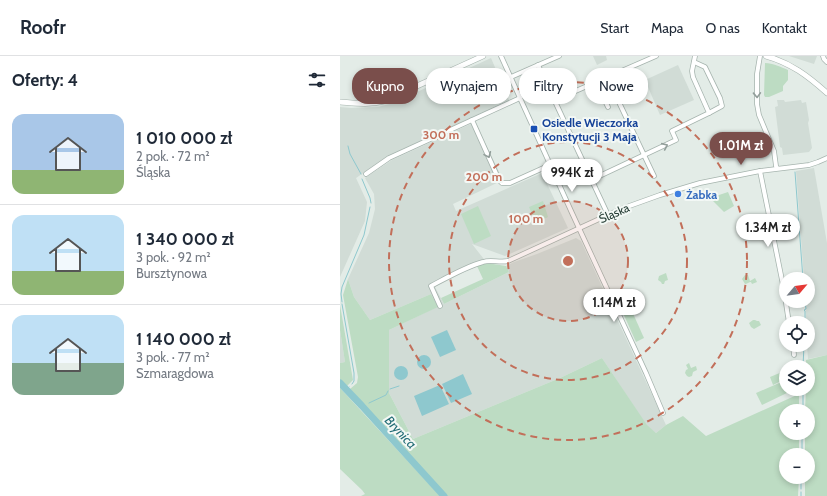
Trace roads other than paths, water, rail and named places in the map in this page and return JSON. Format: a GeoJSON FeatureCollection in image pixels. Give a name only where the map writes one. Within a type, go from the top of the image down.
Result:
{"type":"FeatureCollection","features":[{"type":"Feature","properties":{"kind":"street"},"geometry":{"type":"LineString","coordinates":[[340,102],[366,104],[384,101],[482,56]]}},
{"type":"Feature","properties":{"kind":"street"},"geometry":{"type":"LineString","coordinates":[[501,56],[506,68]]}},
{"type":"Feature","properties":{"kind":"street"},"geometry":{"type":"LineString","coordinates":[[519,96],[511,78],[559,56]]}},
{"type":"Feature","properties":{"kind":"street"},"geometry":{"type":"LineString","coordinates":[[628,68],[656,56]]}},
{"type":"Feature","properties":{"kind":"street"},"geometry":{"type":"LineString","coordinates":[[695,56],[692,71],[693,77],[710,113]]}},
{"type":"Feature","properties":{"kind":"street"},"geometry":{"type":"LineString","coordinates":[[760,56],[757,74],[757,104],[772,145],[777,168]]}},
{"type":"Feature","properties":{"kind":"street"},"geometry":{"type":"LineString","coordinates":[[766,56],[797,69],[827,93]]}},
{"type":"Feature","properties":{"kind":"street"},"geometry":{"type":"LineString","coordinates":[[822,56],[827,62]]}},
{"type":"Feature","properties":{"kind":"street"},"geometry":{"type":"LineString","coordinates":[[591,180],[676,140],[672,131],[722,106],[720,98],[705,67],[694,62]]}},
{"type":"Feature","properties":{"kind":"street"},"geometry":{"type":"LineString","coordinates":[[366,174],[389,158],[519,98]]}},
{"type":"Feature","properties":{"kind":"street"},"geometry":{"type":"LineString","coordinates":[[523,104],[663,413]]}},
{"type":"Feature","properties":{"kind":"street"},"geometry":{"type":"LineString","coordinates":[[557,104],[608,215]]}},
{"type":"Feature","properties":{"kind":"street"},"geometry":{"type":"LineString","coordinates":[[620,104],[654,176]]}},
{"type":"Feature","properties":{"kind":"street"},"geometry":{"type":"LineString","coordinates":[[472,120],[498,178],[502,183],[510,183],[550,165]]}},
{"type":"Feature","properties":{"kind":"street","name":"Śląska"},"geometry":{"type":"LineString","coordinates":[[440,306],[431,286],[465,268],[484,261],[503,262],[513,259],[608,215],[638,203],[700,183],[777,168],[809,165],[827,158]]}},
{"type":"Feature","properties":{"kind":"street"},"geometry":{"type":"LineString","coordinates":[[760,171],[788,316]]}},
{"type":"Feature","properties":{"kind":"water"},"geometry":{"type":"Polygon","coordinates":[[[447,330],[456,350],[440,357],[431,337],[447,330]]]}},
{"type":"Feature","properties":{"kind":"water"},"geometry":{"type":"Polygon","coordinates":[[[421,355],[427,355],[431,359],[431,365],[427,369],[421,369],[417,365],[417,359],[421,355]]]}},
{"type":"Feature","properties":{"kind":"water"},"geometry":{"type":"Polygon","coordinates":[[[398,366],[404,366],[408,370],[408,376],[404,380],[398,380],[394,376],[394,370],[398,366]]]}},
{"type":"Feature","properties":{"kind":"water"},"geometry":{"type":"Polygon","coordinates":[[[463,374],[472,394],[451,403],[442,384],[463,374]]]}},
{"type":"Feature","properties":{"kind":"water"},"geometry":{"type":"Polygon","coordinates":[[[440,385],[449,404],[422,416],[414,396],[440,385]]]}},
{"type":"Feature","properties":{"kind":"waterway"},"geometry":{"type":"LineString","coordinates":[[348,146],[350,154],[361,174]]}},
{"type":"Feature","properties":{"kind":"waterway"},"geometry":{"type":"LineString","coordinates":[[795,172],[802,272]]}},
{"type":"Feature","properties":{"kind":"waterway"},"geometry":{"type":"LineString","coordinates":[[362,179],[371,203]]}},
{"type":"Feature","properties":{"kind":"waterway"},"geometry":{"type":"LineString","coordinates":[[342,302],[342,287],[364,235],[370,207]]}},
{"type":"Feature","properties":{"kind":"waterway"},"geometry":{"type":"LineString","coordinates":[[342,304],[354,373],[354,381],[352,384]]}},
{"type":"Feature","properties":{"kind":"waterway"},"geometry":{"type":"LineString","coordinates":[[805,316],[804,310],[806,308]]}},
{"type":"Feature","properties":{"kind":"waterway"},"geometry":{"type":"LineString","coordinates":[[803,360],[804,352]]}},
{"type":"Feature","properties":{"kind":"waterway","name":"Brynica"},"geometry":{"type":"LineString","coordinates":[[340,383],[444,496]]}},
{"type":"Feature","properties":{"kind":"waterway"},"geometry":{"type":"LineString","coordinates":[[390,389],[399,386]]}},
{"type":"Feature","properties":{"kind":"waterway","name":"Brynica"},"geometry":{"type":"LineString","coordinates":[[346,390],[349,387]]}},
{"type":"Feature","properties":{"kind":"waterway"},"geometry":{"type":"LineString","coordinates":[[369,403],[386,395],[388,391]]}},
{"type":"Feature","properties":{"kind":"waterway"},"geometry":{"type":"LineString","coordinates":[[803,396],[803,404]]}},
{"type":"Feature","properties":{"kind":"waterway"},"geometry":{"type":"LineString","coordinates":[[802,440],[802,448]]}},
{"type":"Feature","properties":{"kind":"waterway"},"geometry":{"type":"LineString","coordinates":[[801,484],[801,489]]}},
{"type":"Feature","properties":{"kind":"place","name":"Osiedle Wieczorka Konstytucji 3 Maja"},"geometry":{"type":"Point","coordinates":[534,129]}},
{"type":"Feature","properties":{"kind":"place","name":"Żabka"},"geometry":{"type":"Point","coordinates":[678,194]}}]}
